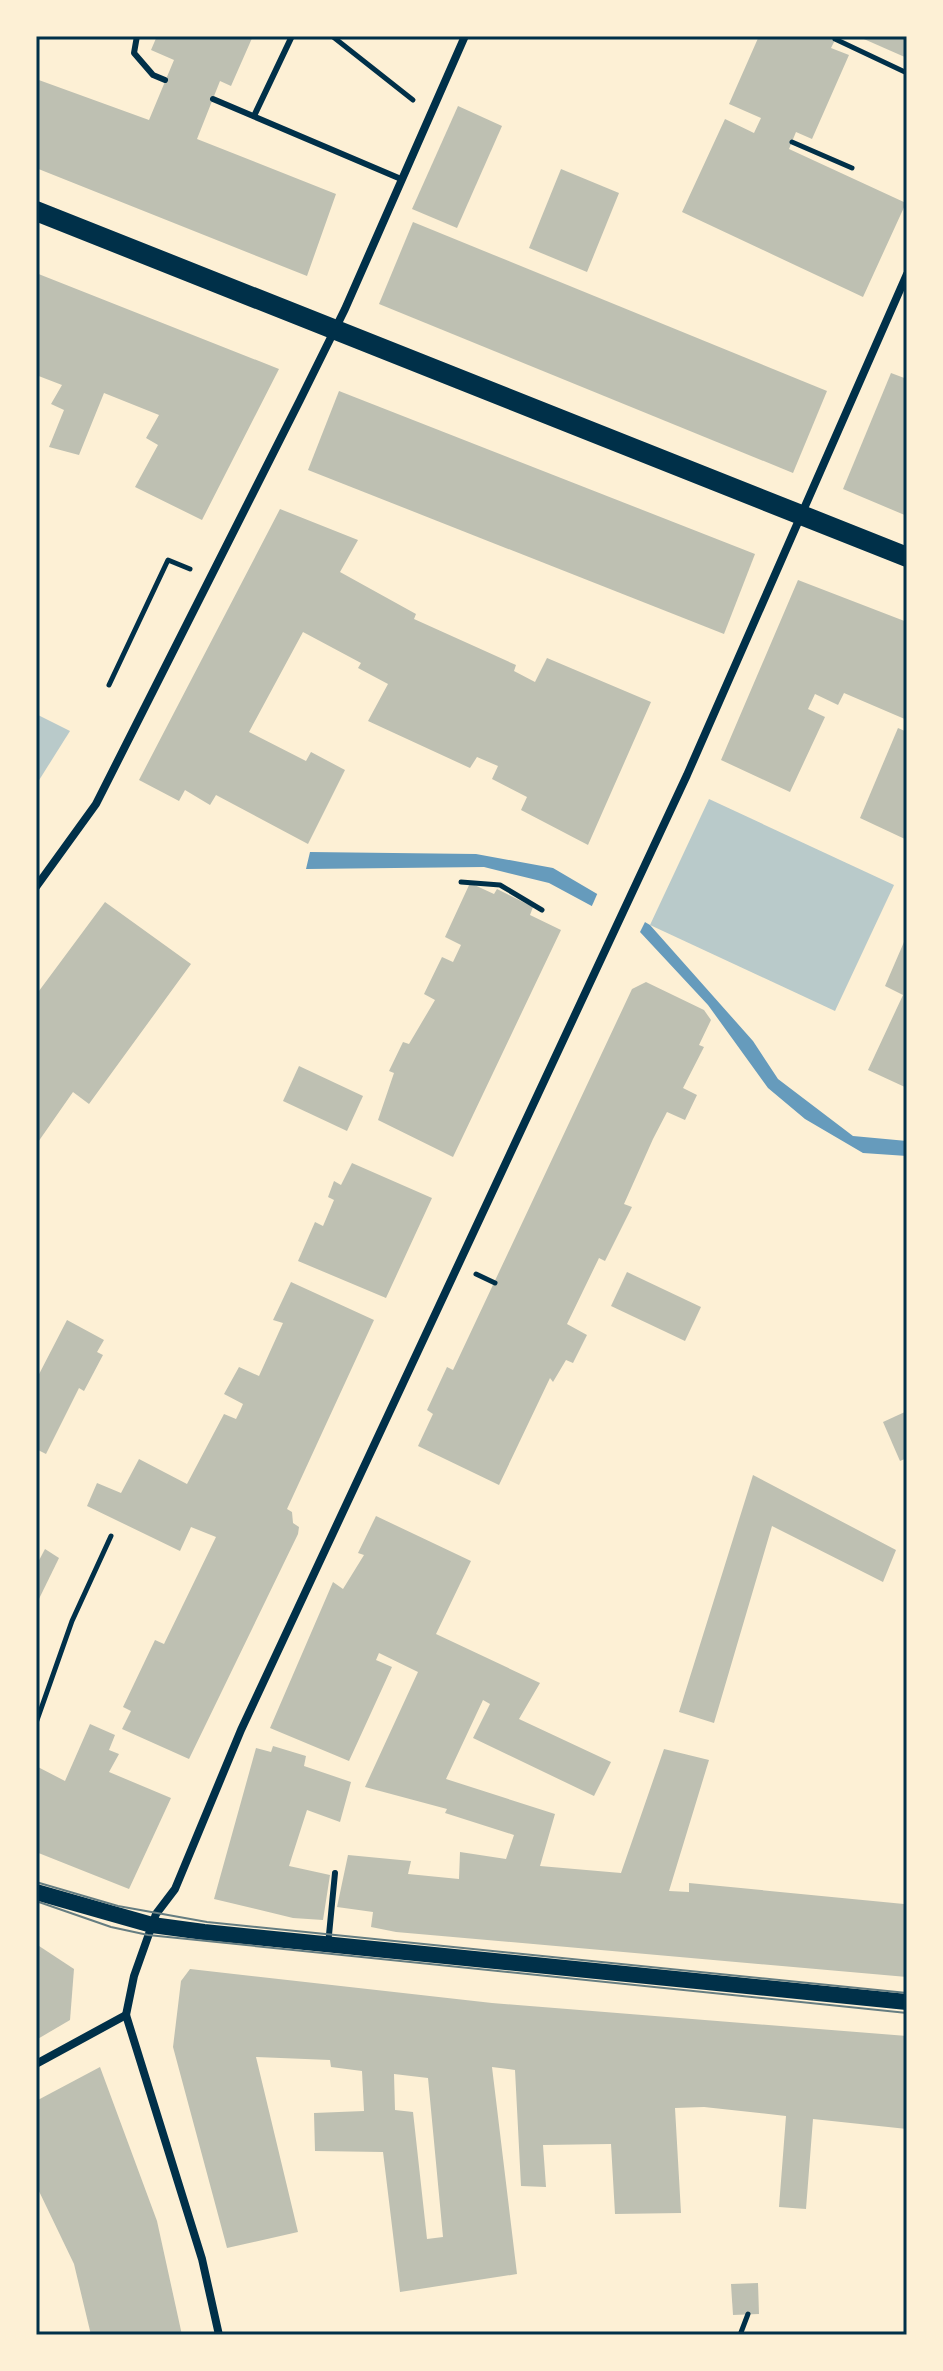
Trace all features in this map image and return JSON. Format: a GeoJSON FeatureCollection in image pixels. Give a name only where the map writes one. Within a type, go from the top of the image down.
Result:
{"type":"FeatureCollection","features":[{"type":"Feature","properties":{"kind":"main road"},"geometry":{"type":"LineString","coordinates":[[36,211],[907,557]]}},
{"type":"Feature","properties":{"kind":"main road"},"geometry":{"type":"LineString","coordinates":[[36,1892],[152,1925],[907,2002]]}},
{"type":"Feature","properties":{"kind":"street"},"geometry":{"type":"LineString","coordinates":[[36,887],[96,804],[335,330],[465,36]]}},
{"type":"Feature","properties":{"kind":"street"},"geometry":{"type":"LineString","coordinates":[[219,2335],[202,2259],[126,2015],[152,1925],[175,1889],[241,1730],[687,775],[907,274]]}},
{"type":"Feature","properties":{"kind":"street"},"geometry":{"type":"LineString","coordinates":[[36,2064],[126,2015]]}},
{"type":"Feature","properties":{"kind":"lane"},"geometry":{"type":"LineString","coordinates":[[137,36],[134,53],[153,75],[165,80]]}},
{"type":"Feature","properties":{"kind":"lane"},"geometry":{"type":"LineString","coordinates":[[254,116],[292,36]]}},
{"type":"Feature","properties":{"kind":"lane"},"geometry":{"type":"LineString","coordinates":[[213,99],[401,179]]}},
{"type":"Feature","properties":{"kind":"lane"},"geometry":{"type":"LineString","coordinates":[[328,1945],[335,1873]]}},
{"type":"Feature","properties":{"kind":"path"},"geometry":{"type":"LineString","coordinates":[[332,36],[417,102]]}},
{"type":"Feature","properties":{"kind":"path"},"geometry":{"type":"LineString","coordinates":[[835,39],[907,73]]}},
{"type":"Feature","properties":{"kind":"path"},"geometry":{"type":"LineString","coordinates":[[792,142],[852,168]]}},
{"type":"Feature","properties":{"kind":"path"},"geometry":{"type":"LineString","coordinates":[[109,685],[168,560],[173,562]]}},
{"type":"Feature","properties":{"kind":"path"},"geometry":{"type":"LineString","coordinates":[[461,882],[500,885],[542,910]]}},
{"type":"Feature","properties":{"kind":"path"},"geometry":{"type":"LineString","coordinates":[[36,1723],[72,1621],[111,1536]]}},
{"type":"Feature","properties":{"kind":"path"},"geometry":{"type":"LineString","coordinates":[[740,2335],[748,2314]]}},
{"type":"Feature","properties":{"kind":"shaded area"},"geometry":{"type":"Polygon","coordinates":[[[36,714],[70,731],[36,785],[36,714]]]}},
{"type":"Feature","properties":{"kind":"shaded area"},"geometry":{"type":"Polygon","coordinates":[[[709,799],[894,885],[835,1011],[650,925],[709,799]]]}},
{"type":"Feature","properties":{"kind":"water"},"geometry":{"type":"Polygon","coordinates":[[[310,852],[476,854],[553,868],[650,925],[753,1041],[778,1079],[853,1136],[907,1141],[907,1156],[863,1153],[805,1119],[768,1088],[708,1005],[640,932],[549,883],[484,867],[306,869],[310,852]]]}},
{"type":"Feature","properties":{"kind":"pier"},"geometry":{"type":"Polygon","coordinates":[[[599,890],[647,918],[638,936],[591,908],[599,890]]]}},
{"type":"Feature","properties":{"kind":"building"},"geometry":{"type":"Polygon","coordinates":[[[157,36],[253,36],[231,86],[220,81],[197,139],[336,194],[307,276],[36,168],[36,79],[149,120],[174,60],[151,50],[157,36]]]}},
{"type":"Feature","properties":{"kind":"building"},"geometry":{"type":"Polygon","coordinates":[[[759,36],[837,36],[831,48],[849,55],[812,139],[796,132],[789,149],[906,203],[863,297],[682,212],[725,119],[754,133],[761,118],[729,104],[759,36]]]}},
{"type":"Feature","properties":{"kind":"building"},"geometry":{"type":"Polygon","coordinates":[[[857,36],[907,36],[907,58],[857,36]]]}},
{"type":"Feature","properties":{"kind":"building"},"geometry":{"type":"Polygon","coordinates":[[[458,106],[502,126],[457,228],[412,209],[458,106]]]}},
{"type":"Feature","properties":{"kind":"building"},"geometry":{"type":"Polygon","coordinates":[[[561,169],[619,193],[587,272],[529,248],[561,169]]]}},
{"type":"Feature","properties":{"kind":"building"},"geometry":{"type":"Polygon","coordinates":[[[413,222],[827,391],[793,473],[379,304],[413,222]]]}},
{"type":"Feature","properties":{"kind":"building"},"geometry":{"type":"Polygon","coordinates":[[[36,273],[279,369],[202,520],[135,487],[158,445],[146,438],[159,415],[104,393],[79,455],[49,447],[64,410],[51,404],[62,385],[36,375],[36,273]]]}},
{"type":"Feature","properties":{"kind":"building"},"geometry":{"type":"Polygon","coordinates":[[[891,373],[907,379],[907,516],[843,489],[891,373]]]}},
{"type":"Feature","properties":{"kind":"building"},"geometry":{"type":"Polygon","coordinates":[[[339,391],[755,554],[724,634],[308,470],[339,391]]]}},
{"type":"Feature","properties":{"kind":"building"},"geometry":{"type":"Polygon","coordinates":[[[280,509],[358,540],[340,572],[416,614],[414,619],[516,665],[514,671],[535,682],[547,658],[651,702],[588,845],[521,810],[527,797],[492,779],[498,766],[477,757],[470,768],[368,721],[388,684],[358,668],[361,663],[303,632],[249,732],[306,761],[311,752],[345,770],[308,844],[216,795],[210,805],[185,790],[179,801],[139,780],[280,509]]]}},
{"type":"Feature","properties":{"kind":"building"},"geometry":{"type":"Polygon","coordinates":[[[798,580],[907,622],[907,720],[844,693],[838,705],[815,694],[808,709],[825,717],[790,792],[721,760],[798,580]]]}},
{"type":"Feature","properties":{"kind":"building"},"geometry":{"type":"Polygon","coordinates":[[[898,728],[907,732],[907,840],[860,818],[898,728]]]}},
{"type":"Feature","properties":{"kind":"building"},"geometry":{"type":"Polygon","coordinates":[[[470,883],[494,894],[497,889],[533,907],[530,915],[561,930],[453,1157],[378,1120],[394,1073],[389,1071],[403,1042],[409,1044],[435,1000],[424,994],[442,957],[453,962],[461,945],[445,937],[470,883]]]}},
{"type":"Feature","properties":{"kind":"building"},"geometry":{"type":"Polygon","coordinates":[[[105,902],[191,964],[89,1104],[73,1092],[36,1145],[36,995],[105,902]]]}},
{"type":"Feature","properties":{"kind":"building"},"geometry":{"type":"Polygon","coordinates":[[[907,935],[907,1088],[868,1070],[903,995],[885,986],[907,935]]]}},
{"type":"Feature","properties":{"kind":"building"},"geometry":{"type":"Polygon","coordinates":[[[646,982],[704,1010],[711,1020],[699,1045],[704,1047],[683,1088],[697,1095],[685,1120],[667,1112],[653,1139],[624,1204],[632,1207],[605,1261],[599,1258],[567,1324],[587,1335],[573,1363],[566,1360],[553,1382],[550,1378],[499,1485],[418,1446],[433,1414],[427,1410],[447,1367],[453,1370],[632,989],[646,982]]]}},
{"type":"Feature","properties":{"kind":"building"},"geometry":{"type":"Polygon","coordinates":[[[299,1066],[363,1096],[347,1131],[283,1101],[299,1066]]]}},
{"type":"Feature","properties":{"kind":"building"},"geometry":{"type":"Polygon","coordinates":[[[352,1163],[432,1198],[386,1298],[298,1261],[315,1222],[323,1226],[334,1200],[328,1197],[334,1181],[341,1185],[352,1163]]]}},
{"type":"Feature","properties":{"kind":"building"},"geometry":{"type":"Polygon","coordinates":[[[627,1272],[701,1307],[685,1341],[611,1306],[627,1272]]]}},
{"type":"Feature","properties":{"kind":"building"},"geometry":{"type":"Polygon","coordinates":[[[291,1282],[374,1320],[287,1509],[292,1512],[293,1523],[299,1527],[298,1534],[189,1759],[122,1729],[131,1711],[123,1707],[155,1640],[164,1644],[216,1537],[191,1527],[180,1551],[87,1506],[97,1483],[121,1493],[139,1459],[187,1484],[224,1414],[236,1419],[240,1411],[243,1404],[224,1394],[239,1367],[259,1376],[283,1323],[273,1320],[291,1282]]]}},
{"type":"Feature","properties":{"kind":"building"},"geometry":{"type":"Polygon","coordinates":[[[67,1320],[104,1340],[97,1352],[103,1355],[84,1391],[79,1388],[46,1454],[36,1449],[36,1380],[67,1320]]]}},
{"type":"Feature","properties":{"kind":"building"},"geometry":{"type":"Polygon","coordinates":[[[907,1411],[907,1458],[900,1461],[883,1422],[907,1411]]]}},
{"type":"Feature","properties":{"kind":"building"},"geometry":{"type":"Polygon","coordinates":[[[753,1475],[896,1550],[883,1582],[772,1526],[714,1723],[679,1712],[753,1475]]]}},
{"type":"Feature","properties":{"kind":"building"},"geometry":{"type":"Polygon","coordinates":[[[376,1516],[471,1561],[436,1634],[540,1683],[519,1719],[611,1762],[594,1796],[473,1738],[490,1704],[483,1700],[446,1779],[555,1814],[540,1866],[621,1873],[664,1749],[709,1760],[669,1891],[689,1892],[689,1883],[904,1904],[907,1892],[907,1977],[396,1932],[371,1927],[373,1912],[337,1907],[348,1855],[411,1861],[408,1874],[459,1879],[460,1852],[506,1859],[514,1835],[445,1813],[447,1809],[365,1787],[418,1672],[379,1653],[376,1660],[392,1667],[349,1761],[270,1728],[333,1582],[343,1589],[364,1555],[358,1553],[376,1516]]]}},
{"type":"Feature","properties":{"kind":"building"},"geometry":{"type":"Polygon","coordinates":[[[45,1549],[59,1558],[36,1605],[36,1566],[45,1549]]]}},
{"type":"Feature","properties":{"kind":"building"},"geometry":{"type":"Polygon","coordinates":[[[90,1724],[115,1735],[109,1750],[119,1754],[109,1772],[171,1798],[129,1889],[36,1852],[36,1766],[65,1781],[90,1724]]]}},
{"type":"Feature","properties":{"kind":"building"},"geometry":{"type":"Polygon","coordinates":[[[273,1746],[306,1756],[304,1766],[351,1782],[340,1822],[307,1810],[289,1866],[330,1875],[323,1920],[293,1918],[214,1899],[256,1748],[271,1752],[273,1746]]]}},
{"type":"Feature","properties":{"kind":"building"},"geometry":{"type":"Polygon","coordinates":[[[36,1944],[74,1969],[70,2020],[36,2040],[36,1944]]]}},
{"type":"Feature","properties":{"kind":"building"},"geometry":{"type":"Polygon","coordinates":[[[190,1969],[492,2003],[907,2036],[907,2129],[813,2119],[806,2209],[779,2207],[786,2116],[704,2107],[675,2108],[681,2213],[615,2214],[611,2144],[543,2145],[546,2187],[521,2186],[515,2070],[492,2067],[517,2274],[400,2292],[383,2152],[315,2151],[314,2113],[364,2111],[362,2071],[331,2067],[330,2060],[256,2057],[298,2232],[227,2248],[173,2047],[181,1981],[190,1969]],[[394,2074],[395,2110],[413,2112],[427,2239],[443,2237],[428,2078],[394,2074]]]}},
{"type":"Feature","properties":{"kind":"building"},"geometry":{"type":"Polygon","coordinates":[[[100,2067],[157,2221],[182,2335],[91,2335],[74,2264],[36,2185],[36,2101],[100,2067]]]}},
{"type":"Feature","properties":{"kind":"building"},"geometry":{"type":"Polygon","coordinates":[[[758,2283],[759,2314],[733,2315],[731,2284],[758,2283]]]}},
{"type":"Feature","properties":{"kind":"tram line"},"geometry":{"type":"LineString","coordinates":[[36,1882],[118,1906],[207,1922],[907,1993]]}},
{"type":"Feature","properties":{"kind":"tram line"},"geometry":{"type":"LineString","coordinates":[[36,1901],[111,1927],[148,1935],[907,2013]]}}]}
